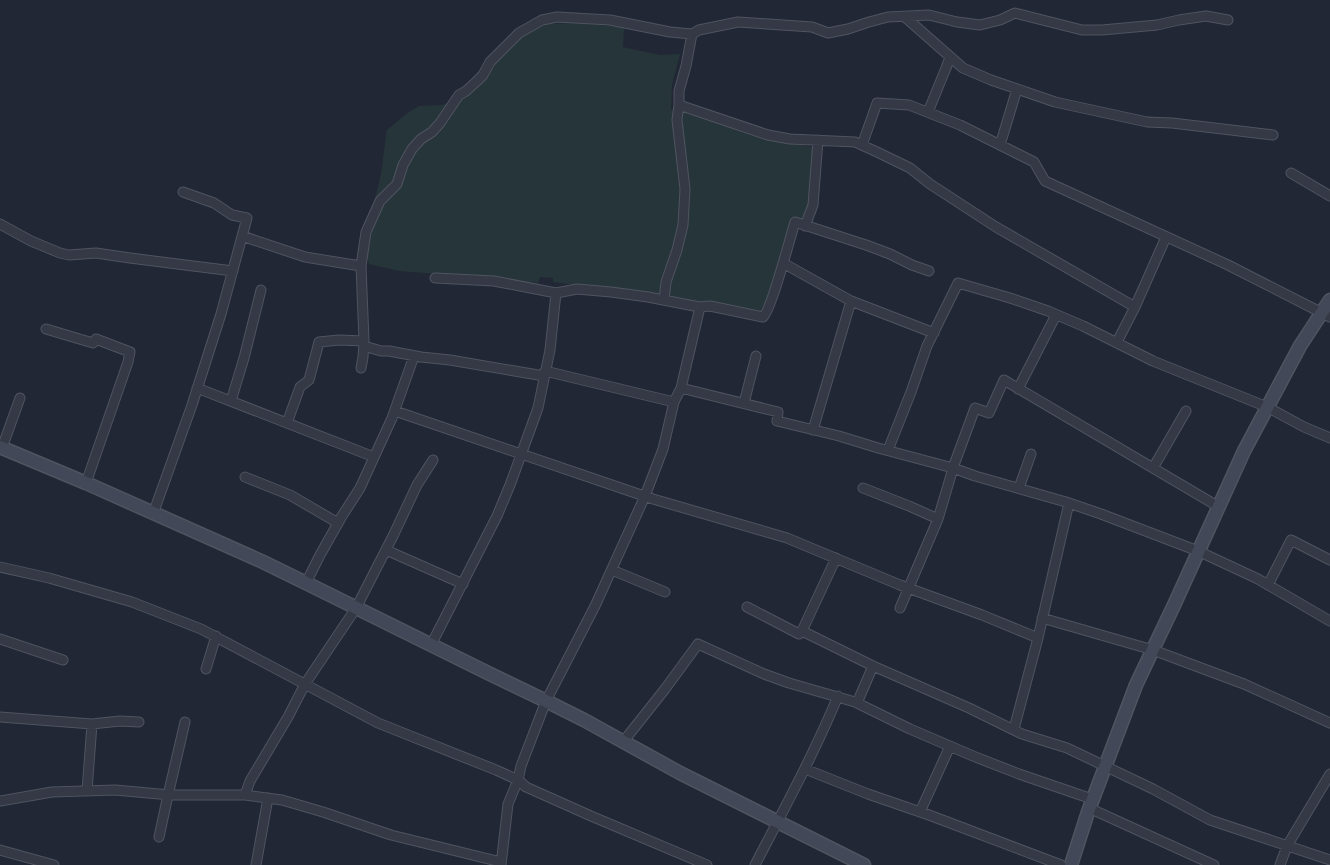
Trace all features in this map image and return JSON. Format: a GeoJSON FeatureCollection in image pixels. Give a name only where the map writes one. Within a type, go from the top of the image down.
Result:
{"type":"FeatureCollection","features":[{"type":"Feature","properties":{"kind":"street"},"geometry":{"type":"LineString","coordinates":[[361,368],[364,344],[361,266],[366,232],[380,202],[397,184],[403,165],[412,149],[421,139],[432,132],[447,114],[459,95],[478,81],[490,62],[519,34],[542,20],[557,17],[610,20],[670,32],[692,34],[700,30],[738,22],[812,28],[828,33],[848,30],[888,17],[905,16],[930,16],[980,25],[1016,14],[1082,30],[1157,25],[1206,16],[1228,20]]}},
{"type":"Feature","properties":{"kind":"street"},"geometry":{"type":"LineString","coordinates":[[905,16],[963,68],[991,80],[1055,102],[1147,122],[1172,123],[1273,135]]}},
{"type":"Feature","properties":{"kind":"street"},"geometry":{"type":"LineString","coordinates":[[664,300],[666,282],[683,225],[685,189],[677,120],[679,91],[692,34]]}},
{"type":"Feature","properties":{"kind":"street"},"geometry":{"type":"LineString","coordinates":[[928,112],[950,57]]}},
{"type":"Feature","properties":{"kind":"street"},"geometry":{"type":"LineString","coordinates":[[1000,145],[1017,89]]}},
{"type":"Feature","properties":{"kind":"street"},"geometry":{"type":"LineString","coordinates":[[862,145],[877,104],[910,105],[960,125],[1034,162],[1045,181],[1228,265],[1326,315]]}},
{"type":"Feature","properties":{"kind":"street"},"geometry":{"type":"LineString","coordinates":[[679,105],[768,135],[790,139],[855,142],[862,145],[910,168],[930,184],[996,227],[1135,307]]}},
{"type":"Feature","properties":{"kind":"street"},"geometry":{"type":"LineString","coordinates":[[805,226],[813,205],[818,140]]}},
{"type":"Feature","properties":{"kind":"street"},"geometry":{"type":"LineString","coordinates":[[1291,173],[1330,196]]}},
{"type":"Feature","properties":{"kind":"street"},"geometry":{"type":"LineString","coordinates":[[153,514],[198,388],[221,314],[247,218],[232,215],[214,203],[183,192]]}},
{"type":"Feature","properties":{"kind":"street"},"geometry":{"type":"LineString","coordinates":[[435,278],[494,281],[556,293],[577,289],[611,292],[765,316],[795,222],[866,245],[929,271]]}},
{"type":"Feature","properties":{"kind":"street"},"geometry":{"type":"LineString","coordinates":[[0,235],[1,225],[32,241],[69,255],[96,253],[233,270]]}},
{"type":"Feature","properties":{"kind":"street"},"geometry":{"type":"LineString","coordinates":[[242,236],[305,257],[361,266]]}},
{"type":"Feature","properties":{"kind":"street"},"geometry":{"type":"LineString","coordinates":[[1117,342],[1135,307],[1166,237]]}},
{"type":"Feature","properties":{"kind":"street"},"geometry":{"type":"LineString","coordinates":[[783,263],[851,301],[934,333]]}},
{"type":"Feature","properties":{"kind":"street"},"geometry":{"type":"LineString","coordinates":[[888,450],[927,346],[958,283],[1010,298],[1056,315],[1117,342],[1153,361],[1267,408],[1330,438]]}},
{"type":"Feature","properties":{"kind":"street"},"geometry":{"type":"LineString","coordinates":[[231,401],[261,290]]}},
{"type":"Feature","properties":{"kind":"street"},"geometry":{"type":"LineString","coordinates":[[431,645],[497,516],[538,408],[550,350],[556,293]]}},
{"type":"Feature","properties":{"kind":"street"},"geometry":{"type":"LineString","coordinates":[[805,769],[868,794],[1070,865],[1104,767],[1136,685],[1244,451],[1300,346],[1326,315],[1330,300]]}},
{"type":"Feature","properties":{"kind":"street"},"geometry":{"type":"LineString","coordinates":[[813,430],[851,301]]}},
{"type":"Feature","properties":{"kind":"street"},"geometry":{"type":"LineString","coordinates":[[0,802],[52,792],[115,790],[168,795],[245,795],[282,800],[315,809],[391,836],[501,863],[508,804],[518,780],[520,766],[546,700],[595,606],[645,496],[663,449],[674,402],[681,388],[700,307]]}},
{"type":"Feature","properties":{"kind":"street"},"geometry":{"type":"LineString","coordinates":[[1018,389],[1056,315]]}},
{"type":"Feature","properties":{"kind":"street"},"geometry":{"type":"LineString","coordinates":[[46,329],[93,344],[96,339],[130,352],[86,484]]}},
{"type":"Feature","properties":{"kind":"street"},"geometry":{"type":"LineString","coordinates":[[287,423],[300,387],[309,380],[319,342],[339,340],[364,344],[381,351],[545,374],[674,402]]}},
{"type":"Feature","properties":{"kind":"street"},"geometry":{"type":"LineString","coordinates":[[306,583],[338,522],[360,488],[395,411],[414,356]]}},
{"type":"Feature","properties":{"kind":"street"},"geometry":{"type":"LineString","coordinates":[[744,403],[756,356]]}},
{"type":"Feature","properties":{"kind":"street"},"geometry":{"type":"LineString","coordinates":[[900,608],[938,520],[953,468],[975,408],[989,413],[1004,380],[1219,507]]}},
{"type":"Feature","properties":{"kind":"street"},"geometry":{"type":"LineString","coordinates":[[198,388],[374,457]]}},
{"type":"Feature","properties":{"kind":"street"},"geometry":{"type":"LineString","coordinates":[[681,388],[778,412],[777,421],[839,436],[1069,502],[1142,529],[1258,579],[1330,622]]}},
{"type":"Feature","properties":{"kind":"street"},"geometry":{"type":"LineString","coordinates":[[20,398],[1,448],[261,561],[546,700],[680,774],[864,865]]}},
{"type":"Feature","properties":{"kind":"street"},"geometry":{"type":"LineString","coordinates":[[395,411],[645,496],[787,538],[908,588],[1038,638]]}},
{"type":"Feature","properties":{"kind":"street"},"geometry":{"type":"LineString","coordinates":[[1153,468],[1186,411]]}},
{"type":"Feature","properties":{"kind":"street"},"geometry":{"type":"LineString","coordinates":[[1018,488],[1031,454]]}},
{"type":"Feature","properties":{"kind":"street"},"geometry":{"type":"LineString","coordinates":[[245,795],[250,781],[288,717],[304,684],[356,608],[417,485],[433,460]]}},
{"type":"Feature","properties":{"kind":"street"},"geometry":{"type":"LineString","coordinates":[[245,476],[290,495],[338,522]]}},
{"type":"Feature","properties":{"kind":"street"},"geometry":{"type":"LineString","coordinates":[[862,488],[909,506],[938,520]]}},
{"type":"Feature","properties":{"kind":"street"},"geometry":{"type":"LineString","coordinates":[[1014,729],[1038,638],[1069,502]]}},
{"type":"Feature","properties":{"kind":"street"},"geometry":{"type":"LineString","coordinates":[[1268,585],[1291,540],[1330,560]]}},
{"type":"Feature","properties":{"kind":"street"},"geometry":{"type":"LineString","coordinates":[[386,550],[463,584]]}},
{"type":"Feature","properties":{"kind":"street"},"geometry":{"type":"LineString","coordinates":[[802,632],[836,558]]}},
{"type":"Feature","properties":{"kind":"street"},"geometry":{"type":"LineString","coordinates":[[0,567],[49,578],[132,602],[201,629],[378,724],[496,770],[518,780],[526,787],[708,865]]}},
{"type":"Feature","properties":{"kind":"street"},"geometry":{"type":"LineString","coordinates":[[612,570],[664,592]]}},
{"type":"Feature","properties":{"kind":"street"},"geometry":{"type":"LineString","coordinates":[[747,607],[799,634],[802,632],[1022,734],[1067,748],[1153,789],[1210,820],[1330,860]]}},
{"type":"Feature","properties":{"kind":"street"},"geometry":{"type":"LineString","coordinates":[[1042,618],[1153,650],[1244,684],[1330,723]]}},
{"type":"Feature","properties":{"kind":"street"},"geometry":{"type":"LineString","coordinates":[[206,669],[216,636]]}},
{"type":"Feature","properties":{"kind":"street"},"geometry":{"type":"LineString","coordinates":[[0,639],[63,660]]}},
{"type":"Feature","properties":{"kind":"street"},"geometry":{"type":"LineString","coordinates":[[623,742],[698,644],[764,674],[857,702],[910,729],[1091,803],[1214,865]]}},
{"type":"Feature","properties":{"kind":"street"},"geometry":{"type":"LineString","coordinates":[[857,702],[873,666]]}},
{"type":"Feature","properties":{"kind":"street"},"geometry":{"type":"LineString","coordinates":[[755,865],[805,769],[838,696]]}},
{"type":"Feature","properties":{"kind":"street"},"geometry":{"type":"LineString","coordinates":[[0,717],[92,724],[120,721],[140,722]]}},
{"type":"Feature","properties":{"kind":"street"},"geometry":{"type":"LineString","coordinates":[[159,837],[185,722]]}},
{"type":"Feature","properties":{"kind":"street"},"geometry":{"type":"LineString","coordinates":[[86,791],[92,724]]}},
{"type":"Feature","properties":{"kind":"street"},"geometry":{"type":"LineString","coordinates":[[920,812],[950,746]]}},
{"type":"Feature","properties":{"kind":"street"},"geometry":{"type":"LineString","coordinates":[[1280,865],[1287,846],[1330,774]]}},
{"type":"Feature","properties":{"kind":"street"},"geometry":{"type":"LineString","coordinates":[[259,864],[268,798]]}},
{"type":"Feature","properties":{"kind":"street"},"geometry":{"type":"LineString","coordinates":[[0,850],[54,865]]}},
{"type":"Feature","properties":{"kind":"shaded area"},"geometry":{"type":"Polygon","coordinates":[[[573,23],[624,27],[623,47],[660,55],[680,54],[672,85],[671,109],[704,117],[751,135],[812,147],[811,201],[803,220],[791,217],[763,315],[553,282],[553,278],[540,277],[538,283],[399,271],[369,264],[367,258],[371,214],[381,174],[387,130],[419,106],[442,105],[465,97],[483,81],[493,63],[532,29],[545,24],[573,23]]]}}]}
